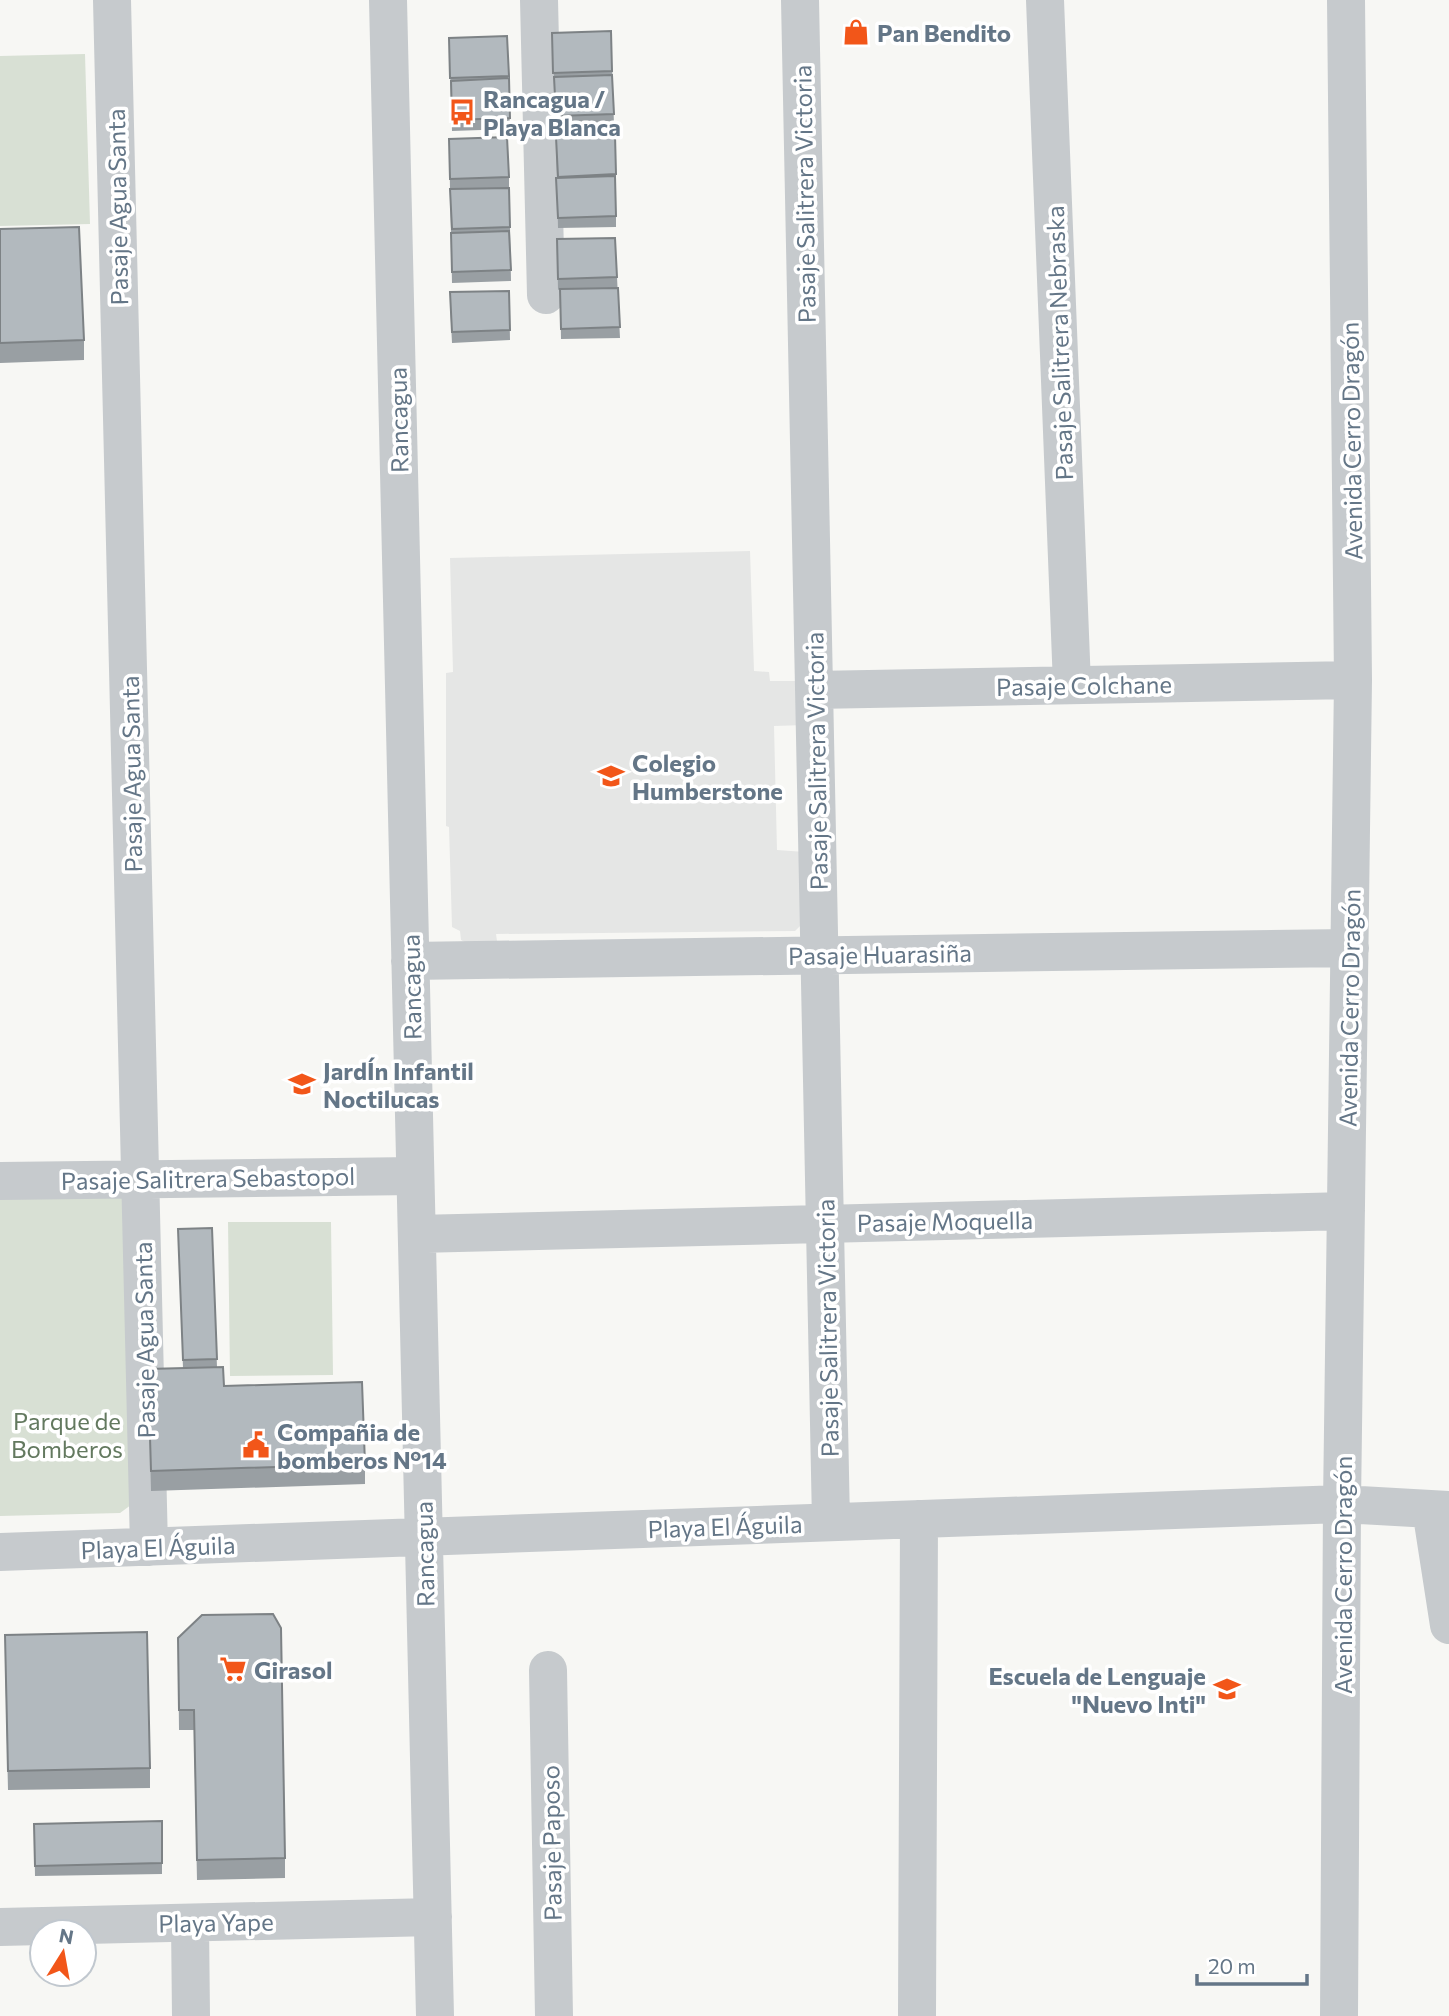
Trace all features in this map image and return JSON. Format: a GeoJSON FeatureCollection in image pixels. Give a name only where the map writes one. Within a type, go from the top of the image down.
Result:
{"type":"FeatureCollection","features":[{"type":"Feature","properties":{"kind":"street","name":"Pasaje Agua Santa"},"geometry":{"type":"LineString","coordinates":[[112,0],[149,1547]]}},
{"type":"Feature","properties":{"kind":"street","name":"Rancagua"},"geometry":{"type":"LineString","coordinates":[[388,0],[435,2016]]}},
{"type":"Feature","properties":{"kind":"street"},"geometry":{"type":"LineString","coordinates":[[539,0],[546,295]]}},
{"type":"Feature","properties":{"kind":"street","name":"Pasaje Salitrera Victoria"},"geometry":{"type":"LineString","coordinates":[[800,0],[831,1522]]}},
{"type":"Feature","properties":{"kind":"street","name":"Pasaje Salitrera Nebraska"},"geometry":{"type":"LineString","coordinates":[[1045,0],[1072,685]]}},
{"type":"Feature","properties":{"kind":"street","name":"Avenida Cerro Dragón"},"geometry":{"type":"LineString","coordinates":[[1339,2016],[1342,1504],[1353,680],[1346,0]]}},
{"type":"Feature","properties":{"kind":"street","name":"Pasaje Colchane"},"geometry":{"type":"LineString","coordinates":[[814,690],[1353,680]]}},
{"type":"Feature","properties":{"kind":"street","name":"Pasaje Huarasiña"},"geometry":{"type":"LineString","coordinates":[[410,961],[1350,948]]}},
{"type":"Feature","properties":{"kind":"street","name":"Pasaje Salitrera Sebastopol"},"geometry":{"type":"LineString","coordinates":[[0,1181],[415,1176]]}},
{"type":"Feature","properties":{"kind":"street","name":"Pasaje Moquella"},"geometry":{"type":"LineString","coordinates":[[417,1234],[1346,1211]]}},
{"type":"Feature","properties":{"kind":"street","name":"Playa El Águila"},"geometry":{"type":"LineString","coordinates":[[0,1552],[1342,1504],[1440,1510]]}},
{"type":"Feature","properties":{"kind":"street"},"geometry":{"type":"LineString","coordinates":[[1440,1510],[1449,1625]]}},
{"type":"Feature","properties":{"kind":"street"},"geometry":{"type":"LineString","coordinates":[[917,2016],[919,1519]]}},
{"type":"Feature","properties":{"kind":"street","name":"Pasaje Paposo"},"geometry":{"type":"LineString","coordinates":[[548,1670],[554,2016]]}},
{"type":"Feature","properties":{"kind":"street","name":"Playa Yape"},"geometry":{"type":"LineString","coordinates":[[0,1927],[433,1917]]}},
{"type":"Feature","properties":{"kind":"street"},"geometry":{"type":"LineString","coordinates":[[190,1923],[191,2016]]}},
{"type":"Feature","properties":{"kind":"shaded area","name":"Colegio Humberstone"},"geometry":{"type":"Polygon","coordinates":[[[750,551],[754,671],[769,672],[770,681],[805,681],[805,725],[774,726],[777,850],[805,852],[804,922],[795,931],[496,934],[497,941],[478,949],[461,940],[460,931],[452,927],[449,827],[446,826],[446,673],[453,672],[450,558],[750,551]]]}},
{"type":"Feature","properties":{"kind":"green space"},"geometry":{"type":"Polygon","coordinates":[[[85,54],[90,224],[0,226],[0,56],[85,54]]]}},
{"type":"Feature","properties":{"kind":"green space","name":"Parque de Bomberos"},"geometry":{"type":"Polygon","coordinates":[[[116,1187],[130,1201],[135,1502],[120,1513],[0,1516],[0,1189],[116,1187]]]}},
{"type":"Feature","properties":{"kind":"green space"},"geometry":{"type":"Polygon","coordinates":[[[228,1222],[331,1222],[333,1375],[230,1376],[228,1222]]]}},
{"type":"Feature","properties":{"kind":"building"},"geometry":{"type":"Polygon","coordinates":[[[611,31],[612,71],[553,73],[552,33],[611,31]]]}},
{"type":"Feature","properties":{"kind":"building"},"geometry":{"type":"Polygon","coordinates":[[[507,36],[509,76],[450,78],[449,38],[507,36]]]}},
{"type":"Feature","properties":{"kind":"building"},"geometry":{"type":"Polygon","coordinates":[[[612,75],[614,114],[556,116],[554,77],[612,75]]]}},
{"type":"Feature","properties":{"kind":"building"},"geometry":{"type":"Polygon","coordinates":[[[509,78],[510,118],[452,120],[451,81],[509,78]]]}},
{"type":"Feature","properties":{"kind":"building"},"geometry":{"type":"Polygon","coordinates":[[[615,135],[616,174],[558,177],[556,137],[615,135]]]}},
{"type":"Feature","properties":{"kind":"building"},"geometry":{"type":"Polygon","coordinates":[[[507,137],[509,177],[450,179],[449,139],[507,137]]]}},
{"type":"Feature","properties":{"kind":"building"},"geometry":{"type":"Polygon","coordinates":[[[615,176],[616,216],[558,218],[556,178],[615,176]]]}},
{"type":"Feature","properties":{"kind":"building"},"geometry":{"type":"Polygon","coordinates":[[[509,188],[510,227],[452,229],[450,189],[509,188]]]}},
{"type":"Feature","properties":{"kind":"building"},"geometry":{"type":"Polygon","coordinates":[[[79,227],[84,340],[0,343],[0,229],[79,227]]]}},
{"type":"Feature","properties":{"kind":"building"},"geometry":{"type":"Polygon","coordinates":[[[509,231],[511,270],[452,272],[451,233],[509,231]]]}},
{"type":"Feature","properties":{"kind":"building"},"geometry":{"type":"Polygon","coordinates":[[[615,238],[617,277],[558,279],[557,239],[615,238]]]}},
{"type":"Feature","properties":{"kind":"building"},"geometry":{"type":"Polygon","coordinates":[[[618,288],[620,327],[561,329],[560,289],[618,288]]]}},
{"type":"Feature","properties":{"kind":"building"},"geometry":{"type":"Polygon","coordinates":[[[509,291],[510,330],[452,332],[450,292],[509,291]]]}},
{"type":"Feature","properties":{"kind":"building"},"geometry":{"type":"Polygon","coordinates":[[[212,1228],[217,1359],[183,1360],[178,1229],[212,1228]]]}},
{"type":"Feature","properties":{"kind":"building","name":"Compañia de bomberos Nº14"},"geometry":{"type":"Polygon","coordinates":[[[223,1367],[224,1386],[362,1382],[365,1464],[151,1471],[148,1369],[223,1367]]]}},
{"type":"Feature","properties":{"kind":"building"},"geometry":{"type":"Polygon","coordinates":[[[273,1614],[281,1628],[285,1858],[197,1860],[194,1710],[179,1710],[178,1638],[202,1615],[273,1614]]]}},
{"type":"Feature","properties":{"kind":"building"},"geometry":{"type":"Polygon","coordinates":[[[147,1632],[150,1768],[8,1771],[5,1635],[147,1632]]]}},
{"type":"Feature","properties":{"kind":"building"},"geometry":{"type":"Polygon","coordinates":[[[162,1821],[162,1863],[35,1866],[34,1824],[162,1821]]]}},
{"type":"Feature","properties":{"kind":"place","name":"Pan Bendito"},"geometry":{"type":"Point","coordinates":[856,32]}},
{"type":"Feature","properties":{"kind":"place","name":"Rancagua / Playa Blanca"},"geometry":{"type":"Point","coordinates":[462,112]}},
{"type":"Feature","properties":{"kind":"place","name":"Colegio Humberstone"},"geometry":{"type":"Point","coordinates":[611,776]}},
{"type":"Feature","properties":{"kind":"place","name":"JardÍn Infantil Noctilucas"},"geometry":{"type":"Point","coordinates":[302,1084]}},
{"type":"Feature","properties":{"kind":"place","name":"Compañia de bomberos Nº14"},"geometry":{"type":"Point","coordinates":[256,1445]}},
{"type":"Feature","properties":{"kind":"place","name":"Girasol"},"geometry":{"type":"Point","coordinates":[233,1669]}},
{"type":"Feature","properties":{"kind":"place","name":"Escuela de Lenguaje \"Nuevo Inti\""},"geometry":{"type":"Point","coordinates":[1227,1689]}}]}
